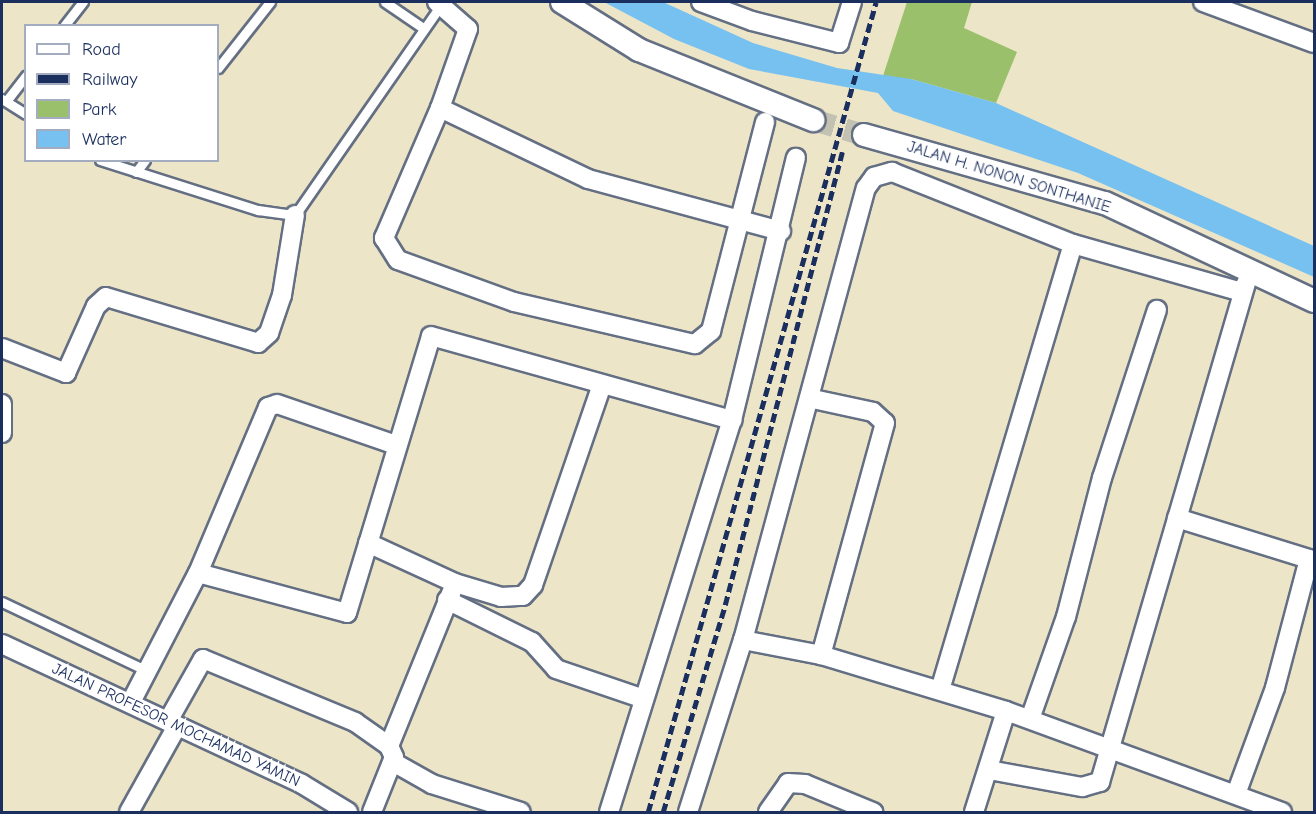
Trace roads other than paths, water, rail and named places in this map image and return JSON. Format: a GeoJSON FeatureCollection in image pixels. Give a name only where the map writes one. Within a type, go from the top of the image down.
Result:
{"type":"FeatureCollection","features":[{"type":"Feature","properties":{"kind":"street"},"geometry":{"type":"LineString","coordinates":[[562,2],[639,50],[813,120]]}},
{"type":"Feature","properties":{"kind":"street"},"geometry":{"type":"LineString","coordinates":[[701,2],[752,21],[839,43],[852,2]]}},
{"type":"Feature","properties":{"kind":"street"},"geometry":{"type":"LineString","coordinates":[[1203,2],[1314,43]]}},
{"type":"Feature","properties":{"kind":"street"},"geometry":{"type":"LineString","coordinates":[[439,3],[466,24],[468,32],[440,108],[384,238],[406,267],[514,302],[698,344],[709,336],[765,122]]}},
{"type":"Feature","properties":{"kind":"street"},"geometry":{"type":"LineString","coordinates":[[440,108],[564,170],[738,221],[781,231]]}},
{"type":"Feature","properties":{"kind":"street","name":"JALAN H. NONON SONTHANIE"},"geometry":{"type":"LineString","coordinates":[[864,135],[1105,203],[1314,301]]}},
{"type":"Feature","properties":{"kind":"street"},"geometry":{"type":"LineString","coordinates":[[609,813],[732,420],[781,231],[796,158]]}},
{"type":"Feature","properties":{"kind":"street"},"geometry":{"type":"LineString","coordinates":[[688,813],[743,640],[813,399],[866,188],[874,177],[892,172],[1073,244],[1242,292]]}},
{"type":"Feature","properties":{"kind":"street"},"geometry":{"type":"LineString","coordinates":[[2,348],[66,373],[96,306],[106,297],[258,343],[276,314],[295,215]]}},
{"type":"Feature","properties":{"kind":"street"},"geometry":{"type":"LineString","coordinates":[[939,690],[1073,244]]}},
{"type":"Feature","properties":{"kind":"street"},"geometry":{"type":"LineString","coordinates":[[989,770],[1093,786],[1100,782],[1242,292],[1251,270]]}},
{"type":"Feature","properties":{"kind":"street"},"geometry":{"type":"LineString","coordinates":[[1030,719],[1066,617],[1102,478],[1157,310]]}},
{"type":"Feature","properties":{"kind":"street"},"geometry":{"type":"LineString","coordinates":[[198,573],[347,613],[428,338],[435,334],[602,385],[732,420]]}},
{"type":"Feature","properties":{"kind":"street"},"geometry":{"type":"LineString","coordinates":[[368,543],[455,584],[501,597],[530,591],[602,385]]}},
{"type":"Feature","properties":{"kind":"street"},"geometry":{"type":"LineString","coordinates":[[813,399],[873,412],[885,423],[821,655]]}},
{"type":"Feature","properties":{"kind":"street"},"geometry":{"type":"LineString","coordinates":[[2,404],[2,433]]}},
{"type":"Feature","properties":{"kind":"street"},"geometry":{"type":"LineString","coordinates":[[131,702],[198,573],[268,407],[277,404],[396,445]]}},
{"type":"Feature","properties":{"kind":"street"},"geometry":{"type":"LineString","coordinates":[[1177,518],[1309,559],[1275,688],[1236,794]]}},
{"type":"Feature","properties":{"kind":"street"},"geometry":{"type":"LineString","coordinates":[[372,813],[391,754],[447,600],[455,584]]}},
{"type":"Feature","properties":{"kind":"street"},"geometry":{"type":"LineString","coordinates":[[447,600],[532,642],[556,669],[644,699]]}},
{"type":"Feature","properties":{"kind":"street"},"geometry":{"type":"LineString","coordinates":[[743,640],[821,655],[1006,711],[1111,747],[1282,813]]}},
{"type":"Feature","properties":{"kind":"street","name":"JALAN PROFESOR MOCHAMAD YAMIN"},"geometry":{"type":"LineString","coordinates":[[2,644],[131,702],[302,784],[348,813]]}},
{"type":"Feature","properties":{"kind":"street"},"geometry":{"type":"LineString","coordinates":[[129,813],[201,661],[208,660],[356,722],[391,754],[432,784],[521,813]]}},
{"type":"Feature","properties":{"kind":"street"},"geometry":{"type":"LineString","coordinates":[[974,813],[1006,711]]}},
{"type":"Feature","properties":{"kind":"street"},"geometry":{"type":"LineString","coordinates":[[768,813],[788,783],[805,784],[873,813]]}},
{"type":"Feature","properties":{"kind":"lane"},"geometry":{"type":"LineString","coordinates":[[66,24],[83,2]]}},
{"type":"Feature","properties":{"kind":"lane"},"geometry":{"type":"LineString","coordinates":[[219,67],[270,2]]}},
{"type":"Feature","properties":{"kind":"lane"},"geometry":{"type":"LineString","coordinates":[[385,2],[423,28]]}},
{"type":"Feature","properties":{"kind":"lane"},"geometry":{"type":"LineString","coordinates":[[106,162],[258,210],[295,215],[439,3]]}},
{"type":"Feature","properties":{"kind":"lane"},"geometry":{"type":"LineString","coordinates":[[24,78],[4,100],[24,113]]}},
{"type":"Feature","properties":{"kind":"lane"},"geometry":{"type":"LineString","coordinates":[[136,172],[144,162]]}},
{"type":"Feature","properties":{"kind":"lane"},"geometry":{"type":"LineString","coordinates":[[2,602],[147,671]]}},
{"type":"Feature","properties":{"kind":"water"},"geometry":{"type":"Polygon","coordinates":[[[604,2],[663,2],[753,43],[837,68],[911,79],[996,103],[1314,246],[1314,277],[1078,173],[893,111],[878,93],[749,69],[674,39],[604,2]]]}},
{"type":"Feature","properties":{"kind":"tunnel"},"geometry":{"type":"LineString","coordinates":[[813,120],[864,135]]}},
{"type":"Feature","properties":{"kind":"railway"},"geometry":{"type":"LineString","coordinates":[[648,812],[876,2]]}},
{"type":"Feature","properties":{"kind":"railway"},"geometry":{"type":"LineString","coordinates":[[663,812],[725,605],[842,152]]}}]}
